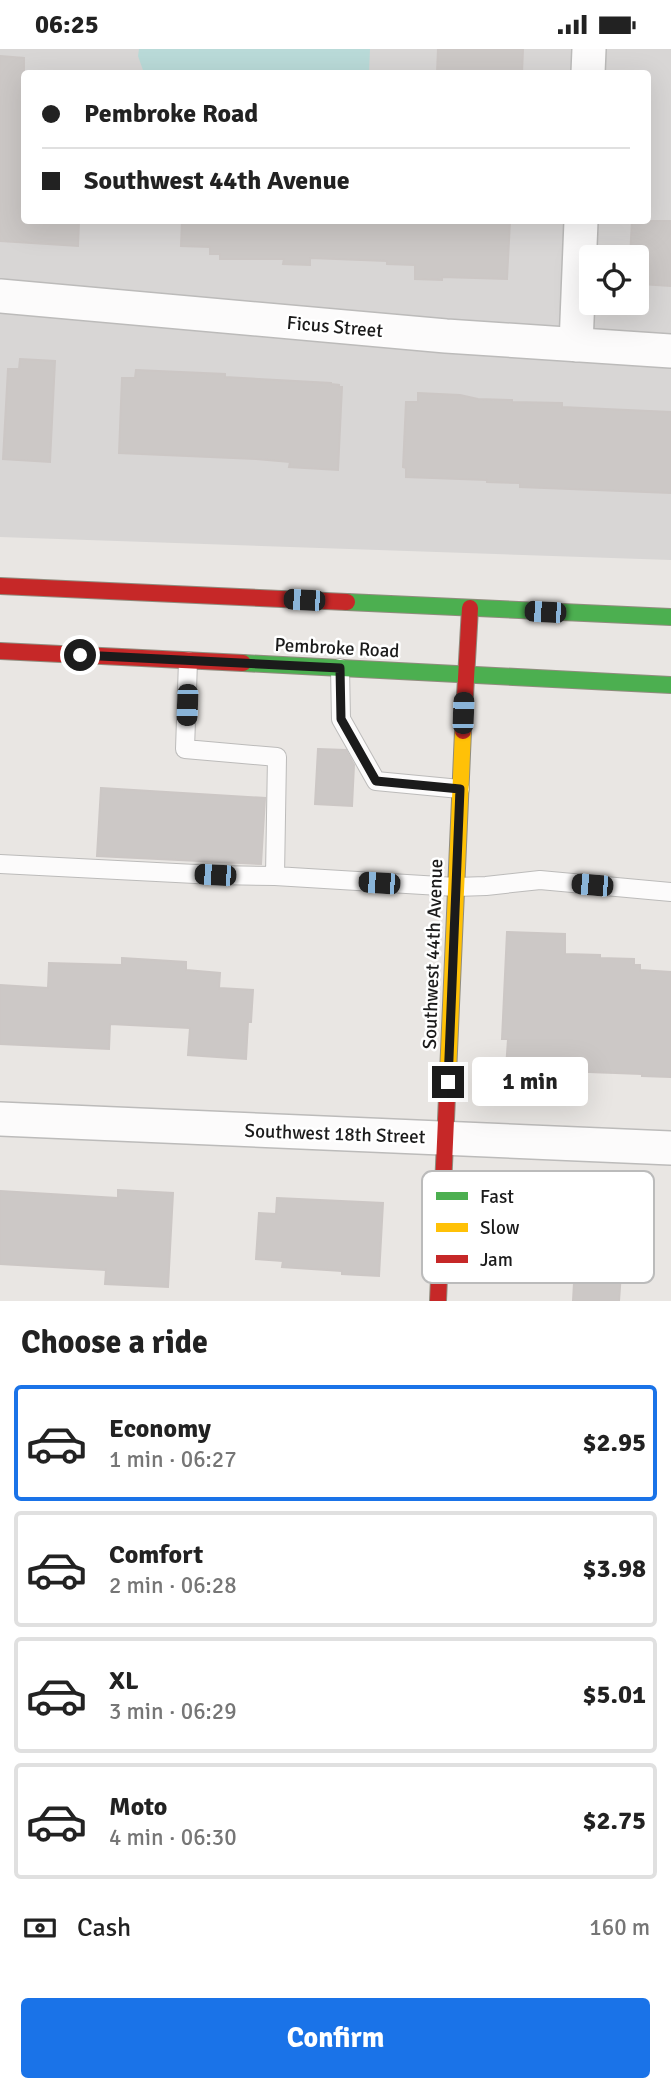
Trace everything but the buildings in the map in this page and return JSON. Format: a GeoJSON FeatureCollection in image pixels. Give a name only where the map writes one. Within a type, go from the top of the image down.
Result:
{"type":"FeatureCollection","features":[{"type":"Feature","properties":{"kind":"main road"},"geometry":{"type":"LineString","coordinates":[[0,586],[671,617]]}},
{"type":"Feature","properties":{"kind":"main road","name":"Southwest 44th Avenue"},"geometry":{"type":"LineString","coordinates":[[444,1171],[470,608]]}},
{"type":"Feature","properties":{"kind":"main road","name":"Pembroke Road"},"geometry":{"type":"LineString","coordinates":[[0,651],[671,685]]}},
{"type":"Feature","properties":{"kind":"main road","name":"Southwest 44th Avenue"},"geometry":{"type":"LineString","coordinates":[[438,1301],[439,1283]]}},
{"type":"Feature","properties":{"kind":"street"},"geometry":{"type":"LineString","coordinates":[[588,70],[589,49]]}},
{"type":"Feature","properties":{"kind":"street"},"geometry":{"type":"LineString","coordinates":[[576,345],[581,224]]}},
{"type":"Feature","properties":{"kind":"street","name":"Ficus Street"},"geometry":{"type":"LineString","coordinates":[[0,296],[446,336],[671,351]]}},
{"type":"Feature","properties":{"kind":"street","name":"Southwest 18th Street"},"geometry":{"type":"LineString","coordinates":[[0,1119],[671,1148]]}},
{"type":"Feature","properties":{"kind":"lane"},"geometry":{"type":"LineString","coordinates":[[188,661],[185,749],[277,757],[275,876]]}},
{"type":"Feature","properties":{"kind":"lane"},"geometry":{"type":"LineString","coordinates":[[340,668],[341,719],[376,781],[460,789]]}},
{"type":"Feature","properties":{"kind":"lane"},"geometry":{"type":"LineString","coordinates":[[0,864],[456,887],[540,880],[671,892]]}},
{"type":"Feature","properties":{"kind":"shaded area"},"geometry":{"type":"Polygon","coordinates":[[[0,49],[671,49],[671,560],[0,537],[0,49]]]}},
{"type":"Feature","properties":{"kind":"water"},"geometry":{"type":"Polygon","coordinates":[[[139,49],[370,49],[369,70],[143,70],[138,56],[139,49]]]}},
{"type":"Feature","properties":{"kind":"traffic: fast"},"geometry":{"type":"LineString","coordinates":[[347,602],[671,617]]}},
{"type":"Feature","properties":{"kind":"traffic: fast"},"geometry":{"type":"LineString","coordinates":[[243,663],[671,685]]}},
{"type":"Feature","properties":{"kind":"traffic: slow"},"geometry":{"type":"LineString","coordinates":[[448,1074],[463,731]]}},
{"type":"Feature","properties":{"kind":"traffic: jam"},"geometry":{"type":"LineString","coordinates":[[0,586],[347,602]]}},
{"type":"Feature","properties":{"kind":"traffic: jam"},"geometry":{"type":"LineString","coordinates":[[463,731],[470,608]]}},
{"type":"Feature","properties":{"kind":"traffic: jam"},"geometry":{"type":"LineString","coordinates":[[0,651],[243,663]]}},
{"type":"Feature","properties":{"kind":"traffic: jam"},"geometry":{"type":"LineString","coordinates":[[444,1171],[448,1074]]}},
{"type":"Feature","properties":{"kind":"traffic: jam"},"geometry":{"type":"LineString","coordinates":[[438,1301],[439,1283]]}},
{"type":"Feature","properties":{"kind":"route"},"geometry":{"type":"LineString","coordinates":[[80,655],[340,668],[341,719],[376,781],[460,789],[448,1082]]}}]}
